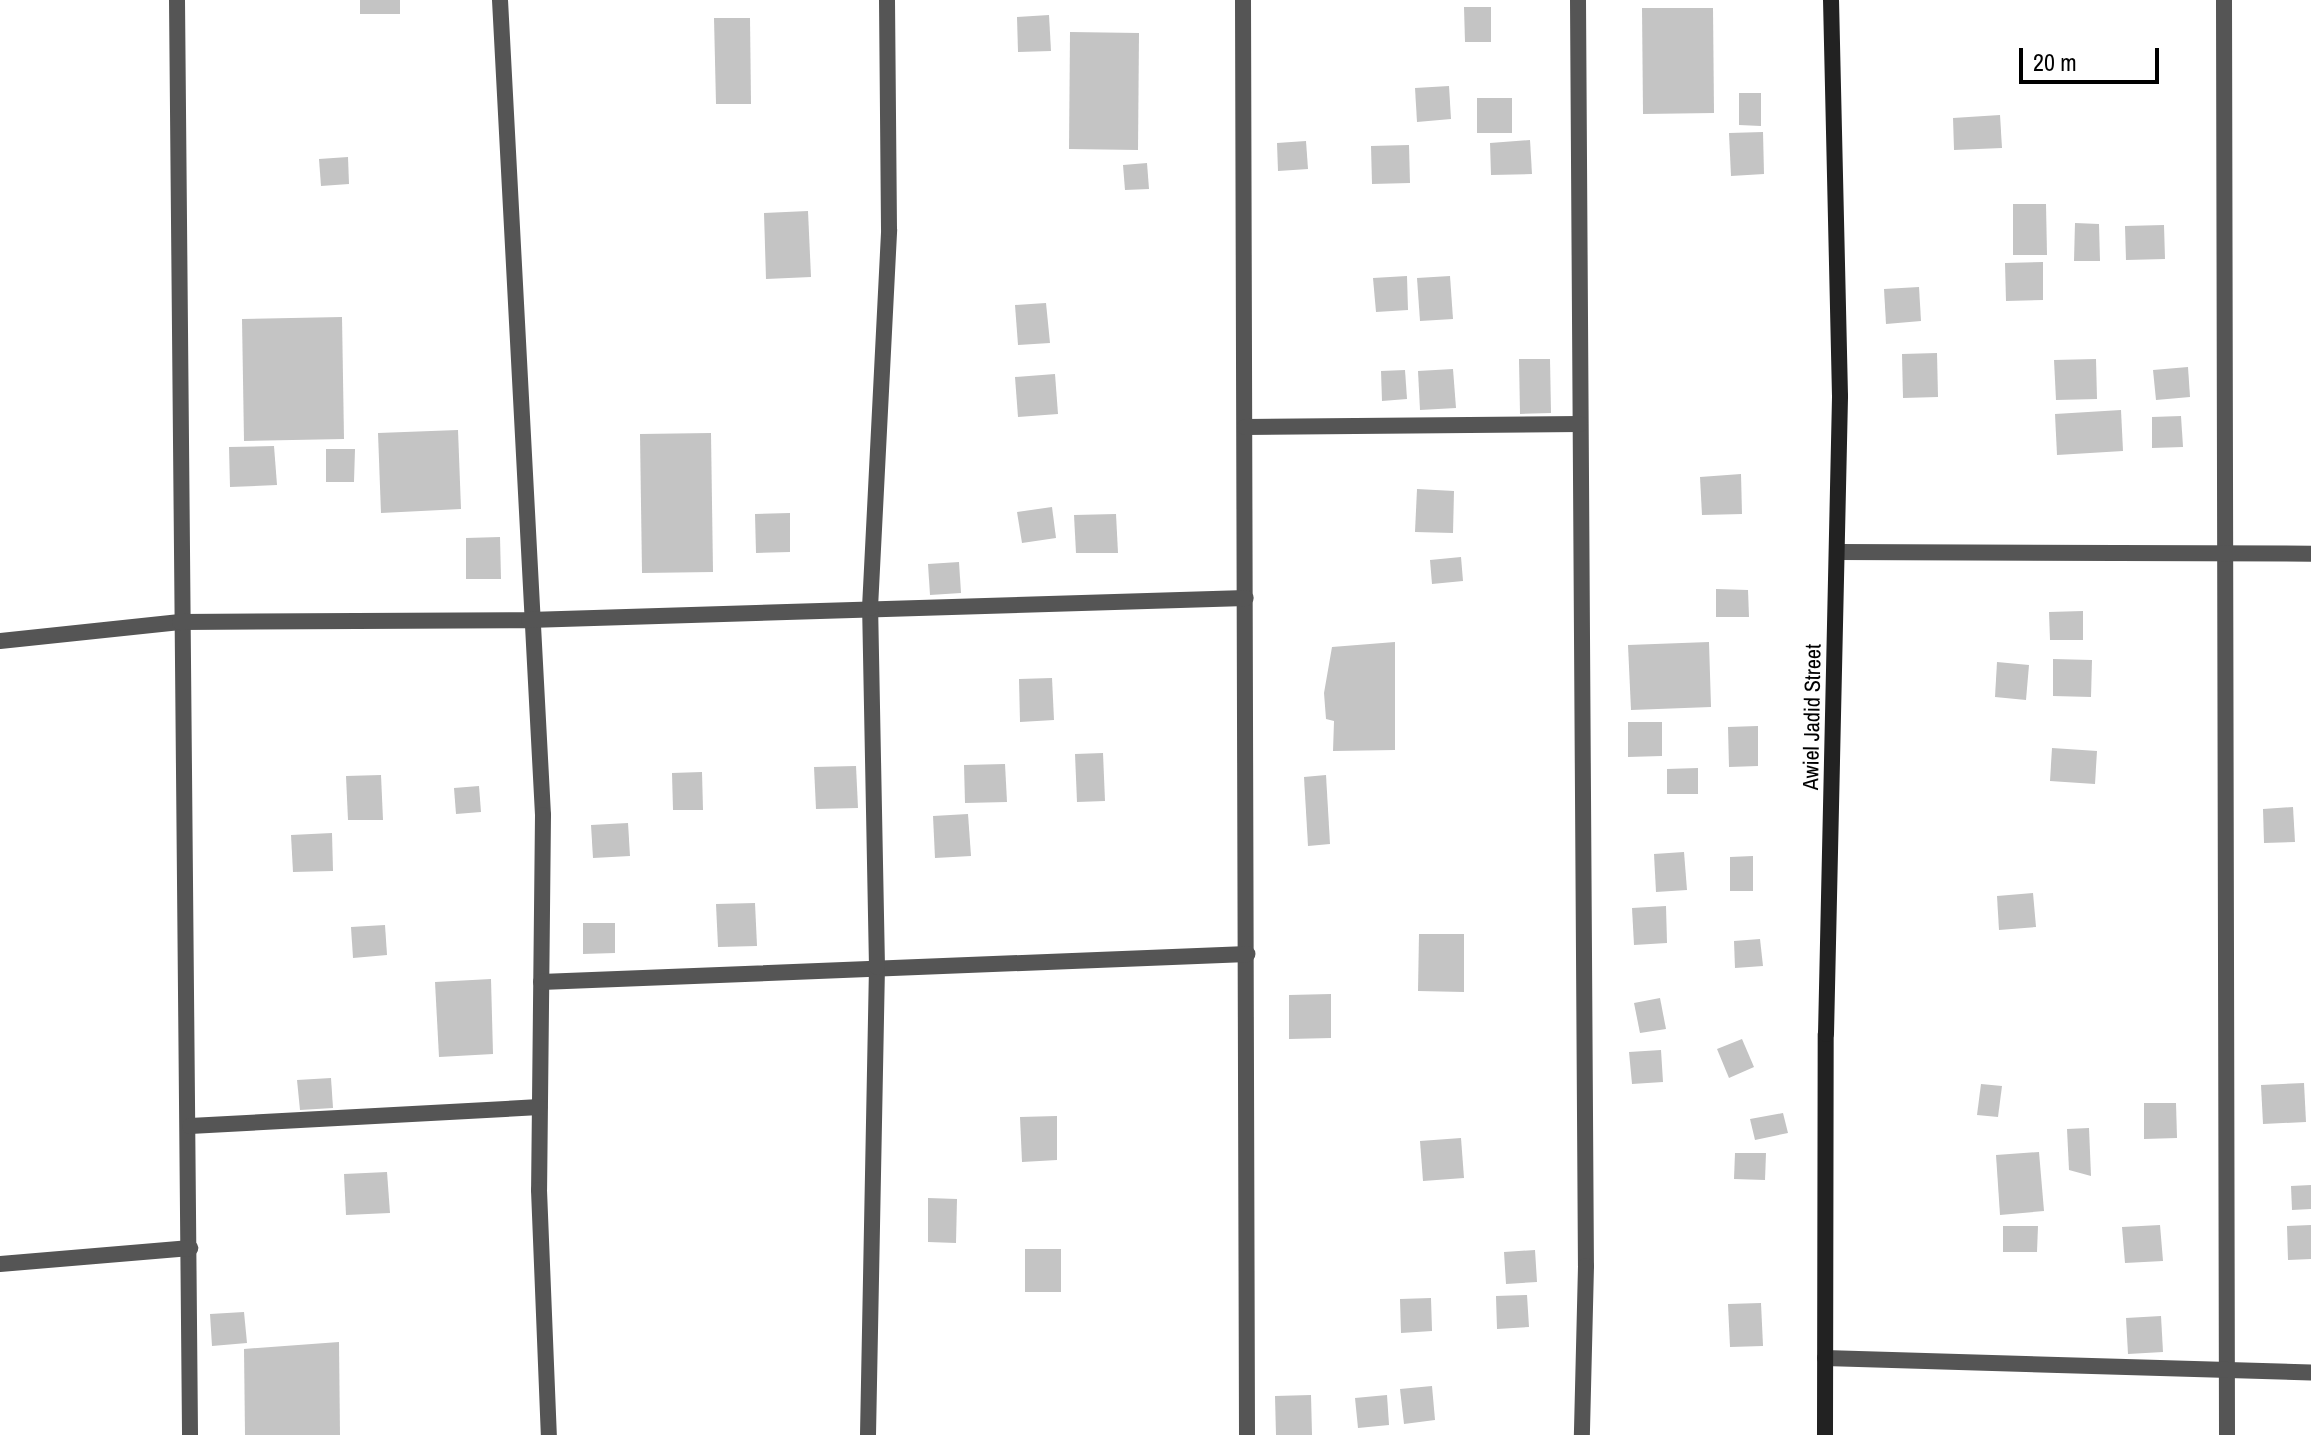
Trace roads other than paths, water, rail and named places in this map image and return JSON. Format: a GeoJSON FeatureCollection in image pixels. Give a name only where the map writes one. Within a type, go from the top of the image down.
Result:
{"type":"FeatureCollection","features":[{"type":"Feature","properties":{"kind":"street"},"geometry":{"type":"LineString","coordinates":[[177,0],[180,622],[190,1126],[190,1435]]}},
{"type":"Feature","properties":{"kind":"street"},"geometry":{"type":"LineString","coordinates":[[500,0],[529,620],[543,815],[539,1107],[549,1435]]}},
{"type":"Feature","properties":{"kind":"street"},"geometry":{"type":"LineString","coordinates":[[868,1435],[877,967],[870,608],[889,229],[887,0]]}},
{"type":"Feature","properties":{"kind":"street"},"geometry":{"type":"LineString","coordinates":[[1243,0],[1247,1435]]}},
{"type":"Feature","properties":{"kind":"street"},"geometry":{"type":"LineString","coordinates":[[1578,0],[1586,1266],[1582,1435]]}},
{"type":"Feature","properties":{"kind":"street","name":"Awiel Jadid Street"},"geometry":{"type":"LineString","coordinates":[[1825,1435],[1826,1034],[1838,552],[1831,0]]}},
{"type":"Feature","properties":{"kind":"street"},"geometry":{"type":"LineString","coordinates":[[2224,0],[2227,1435]]}},
{"type":"Feature","properties":{"kind":"street"},"geometry":{"type":"LineString","coordinates":[[1245,427],[1580,424]]}},
{"type":"Feature","properties":{"kind":"street"},"geometry":{"type":"LineString","coordinates":[[1838,552],[2311,554]]}},
{"type":"Feature","properties":{"kind":"street"},"geometry":{"type":"LineString","coordinates":[[0,641],[180,622],[529,620],[1246,598]]}},
{"type":"Feature","properties":{"kind":"street"},"geometry":{"type":"LineString","coordinates":[[541,982],[1247,954]]}},
{"type":"Feature","properties":{"kind":"street"},"geometry":{"type":"LineString","coordinates":[[190,1126],[539,1107]]}},
{"type":"Feature","properties":{"kind":"street"},"geometry":{"type":"LineString","coordinates":[[0,1264],[190,1248]]}},
{"type":"Feature","properties":{"kind":"street"},"geometry":{"type":"LineString","coordinates":[[1825,1358],[2311,1372]]}}]}
